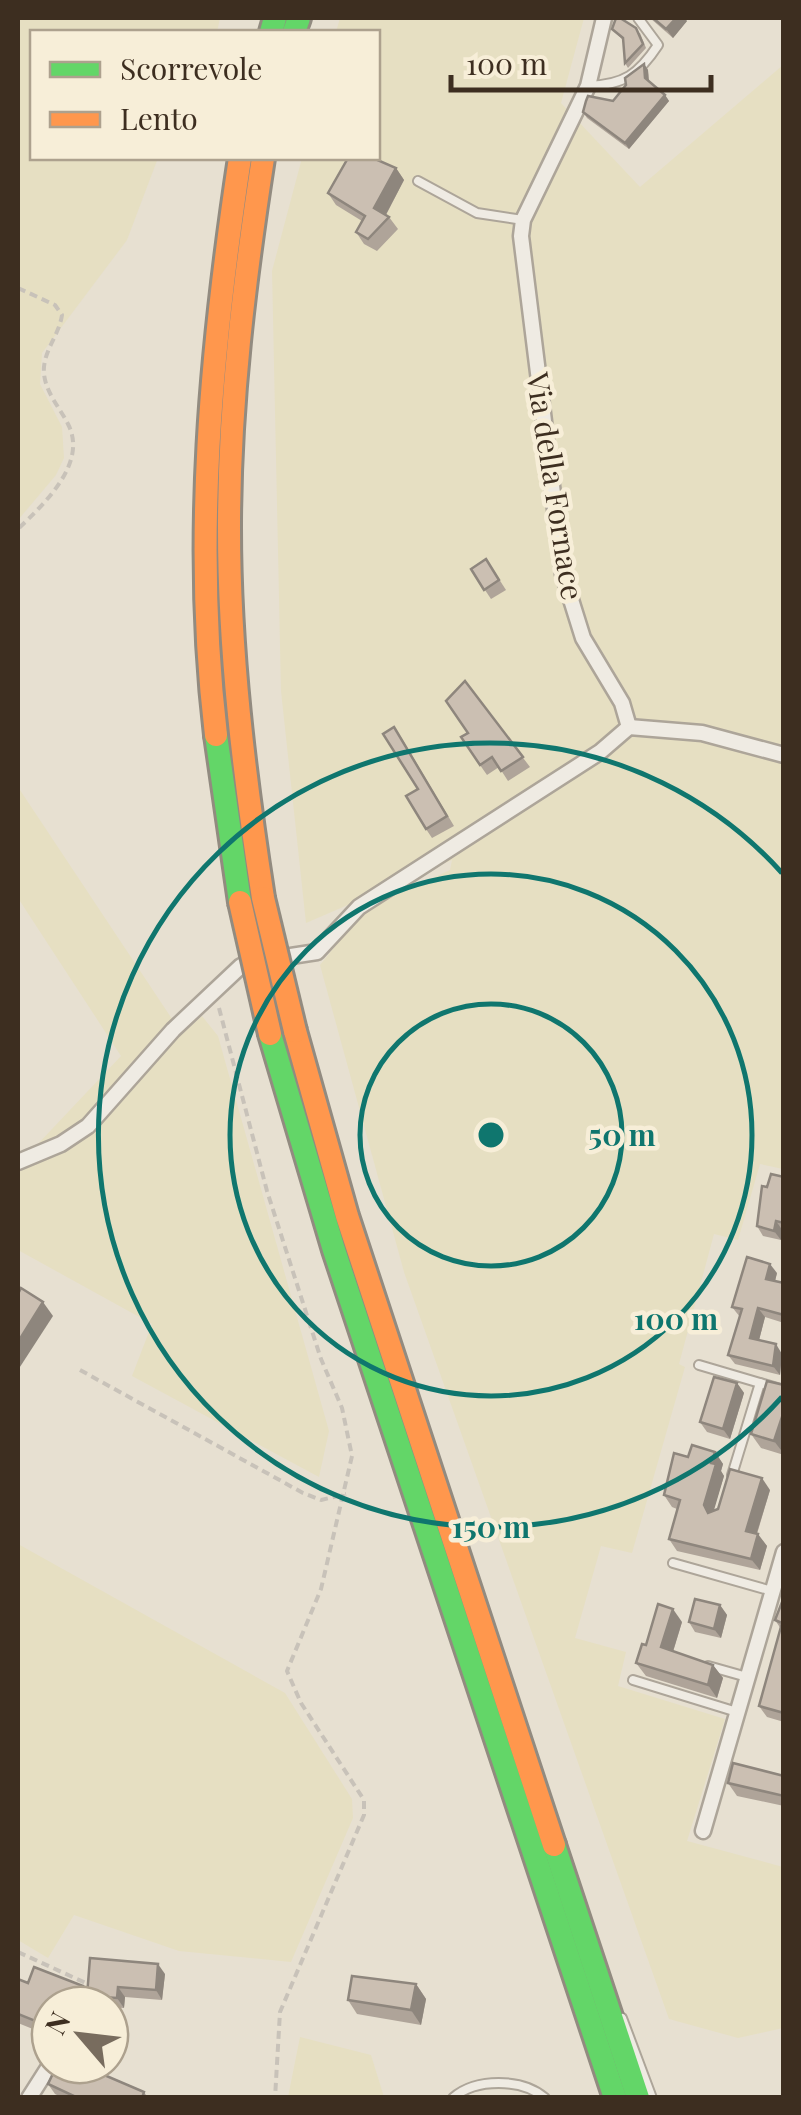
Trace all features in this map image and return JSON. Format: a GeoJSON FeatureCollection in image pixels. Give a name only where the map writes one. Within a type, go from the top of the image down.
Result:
{"type":"FeatureCollection","features":[{"type":"Feature","properties":{"kind":"highway"},"geometry":{"type":"LineString","coordinates":[[240,160],[212,344],[203,528],[214,731],[252,900],[295,1031],[347,1216],[638,2098]]}},
{"type":"Feature","properties":{"kind":"highway"},"geometry":{"type":"LineString","coordinates":[[263,160],[234,347],[226,566],[252,900],[270,1034],[334,1250],[615,2098]]}},
{"type":"Feature","properties":{"kind":"street"},"geometry":{"type":"LineString","coordinates":[[522,220],[588,86],[604,18]]}},
{"type":"Feature","properties":{"kind":"street","name":"Via della Fornace"},"geometry":{"type":"LineString","coordinates":[[522,220],[563,574],[583,638],[622,703],[629,727]]}},
{"type":"Feature","properties":{"kind":"street"},"geometry":{"type":"LineString","coordinates":[[291,956],[316,952],[359,908],[600,752],[629,727],[702,733],[784,755]]}},
{"type":"Feature","properties":{"kind":"street"},"geometry":{"type":"LineString","coordinates":[[18,1162],[61,1144],[88,1126],[125,1080],[212,990],[241,966]]}},
{"type":"Feature","properties":{"kind":"street"},"geometry":{"type":"LineString","coordinates":[[703,1831],[747,1676],[775,1599],[784,1552]]}},
{"type":"Feature","properties":{"kind":"lane"},"geometry":{"type":"LineString","coordinates":[[588,86],[617,85],[641,71],[658,44],[638,18]]}},
{"type":"Feature","properties":{"kind":"lane"},"geometry":{"type":"LineString","coordinates":[[418,181],[477,213],[522,220]]}},
{"type":"Feature","properties":{"kind":"lane"},"geometry":{"type":"LineString","coordinates":[[699,1365],[784,1390]]}},
{"type":"Feature","properties":{"kind":"lane"},"geometry":{"type":"LineString","coordinates":[[729,1484],[760,1383]]}},
{"type":"Feature","properties":{"kind":"lane"},"geometry":{"type":"LineString","coordinates":[[673,1562],[775,1599]]}},
{"type":"Feature","properties":{"kind":"lane"},"geometry":{"type":"LineString","coordinates":[[694,1662],[747,1676]]}},
{"type":"Feature","properties":{"kind":"lane"},"geometry":{"type":"LineString","coordinates":[[633,1680],[737,1712]]}},
{"type":"Feature","properties":{"kind":"lane"},"geometry":{"type":"LineString","coordinates":[[600,1981],[628,2027],[652,2098]]}},
{"type":"Feature","properties":{"kind":"lane"},"geometry":{"type":"LineString","coordinates":[[453,2098],[464,2088],[489,2084],[537,2091],[545,2098]]}},
{"type":"Feature","properties":{"kind":"path"},"geometry":{"type":"LineString","coordinates":[[18,288],[55,304],[62,315],[45,360],[44,379],[70,428],[75,446],[62,479],[18,528]]}},
{"type":"Feature","properties":{"kind":"path"},"geometry":{"type":"LineString","coordinates":[[212,990],[267,1191],[349,1434],[352,1456],[346,1494],[320,1589],[287,1671],[301,1703],[364,1800],[364,1815],[280,2012],[275,2098]]}},
{"type":"Feature","properties":{"kind":"path"},"geometry":{"type":"LineString","coordinates":[[80,1370],[303,1493],[321,1500],[346,1494]]}},
{"type":"Feature","properties":{"kind":"path"},"geometry":{"type":"LineString","coordinates":[[18,1952],[90,1985]]}},
{"type":"Feature","properties":{"kind":"shaded area"},"geometry":{"type":"Polygon","coordinates":[[[18,18],[220,18],[217,30],[30,30],[30,160],[157,160],[127,240],[42,353],[40,384],[62,427],[64,458],[56,475],[18,520],[18,18]]]}},
{"type":"Feature","properties":{"kind":"shaded area"},"geometry":{"type":"Polygon","coordinates":[[[340,18],[584,18],[561,103],[640,187],[783,65],[783,1169],[760,1164],[738,1240],[714,1234],[679,1364],[685,1367],[632,1553],[601,1546],[575,1638],[626,1652],[618,1686],[725,1719],[687,1841],[783,1867],[783,2028],[738,2038],[669,2019],[404,1272],[320,965],[364,910],[450,870],[452,860],[306,923],[281,691],[272,271],[301,160],[380,160],[380,30],[337,30],[340,18]]]}},
{"type":"Feature","properties":{"kind":"shaded area"},"geometry":{"type":"Polygon","coordinates":[[[18,787],[182,1034],[202,1016],[218,1036],[329,1431],[319,1477],[132,1376],[152,1324],[18,1250],[18,1165],[121,1056],[18,898],[18,787]]]}},
{"type":"Feature","properties":{"kind":"shaded area"},"geometry":{"type":"Polygon","coordinates":[[[18,1544],[285,1693],[352,1799],[353,1818],[291,1962],[179,1951],[74,1915],[48,1958],[18,1940],[18,1544]]]}},
{"type":"Feature","properties":{"kind":"shaded area"},"geometry":{"type":"Polygon","coordinates":[[[300,2037],[371,2055],[384,2097],[288,2097],[300,2037]]]}},
{"type":"Feature","properties":{"kind":"building"},"geometry":{"type":"Polygon","coordinates":[[[616,18],[636,28],[643,44],[625,63],[623,38],[612,29],[616,18]]]}},
{"type":"Feature","properties":{"kind":"building"},"geometry":{"type":"Polygon","coordinates":[[[653,18],[676,18],[666,29],[653,18]]]}},
{"type":"Feature","properties":{"kind":"building"},"geometry":{"type":"Polygon","coordinates":[[[644,64],[645,78],[665,95],[625,143],[583,112],[588,96],[613,101],[626,85],[625,78],[644,64]]]}},
{"type":"Feature","properties":{"kind":"building"},"geometry":{"type":"Polygon","coordinates":[[[347,160],[378,160],[396,168],[374,208],[389,217],[368,239],[356,232],[365,216],[328,193],[347,160]]]}},
{"type":"Feature","properties":{"kind":"building"},"geometry":{"type":"Polygon","coordinates":[[[486,559],[499,580],[484,590],[471,569],[486,559]]]}},
{"type":"Feature","properties":{"kind":"building"},"geometry":{"type":"Polygon","coordinates":[[[465,681],[523,757],[501,771],[492,757],[480,765],[461,737],[468,733],[446,701],[465,681]]]}},
{"type":"Feature","properties":{"kind":"building"},"geometry":{"type":"Polygon","coordinates":[[[394,727],[447,816],[426,829],[406,796],[418,789],[383,734],[394,727]]]}},
{"type":"Feature","properties":{"kind":"building"},"geometry":{"type":"Polygon","coordinates":[[[771,1174],[784,1177],[784,1223],[776,1221],[774,1231],[757,1226],[762,1186],[767,1187],[771,1174]]]}},
{"type":"Feature","properties":{"kind":"building"},"geometry":{"type":"Polygon","coordinates":[[[747,1257],[770,1264],[766,1279],[784,1283],[784,1315],[758,1308],[750,1338],[776,1344],[773,1366],[728,1355],[742,1309],[732,1307],[747,1257]]]}},
{"type":"Feature","properties":{"kind":"building"},"geometry":{"type":"Polygon","coordinates":[[[21,1288],[43,1302],[18,1342],[18,1294],[21,1288]]]}},
{"type":"Feature","properties":{"kind":"building"},"geometry":{"type":"Polygon","coordinates":[[[714,1377],[737,1383],[723,1429],[700,1422],[714,1377]]]}},
{"type":"Feature","properties":{"kind":"building"},"geometry":{"type":"Polygon","coordinates":[[[767,1381],[784,1385],[784,1411],[774,1441],[751,1434],[767,1381]]]}},
{"type":"Feature","properties":{"kind":"building"},"geometry":{"type":"Polygon","coordinates":[[[692,1445],[715,1452],[711,1463],[716,1464],[704,1505],[708,1513],[718,1509],[730,1469],[762,1478],[746,1531],[758,1534],[751,1559],[669,1539],[680,1500],[664,1495],[674,1453],[688,1457],[692,1445]]]}},
{"type":"Feature","properties":{"kind":"building"},"geometry":{"type":"Polygon","coordinates":[[[784,1597],[784,1713],[759,1706],[782,1623],[775,1620],[784,1597]]]}},
{"type":"Feature","properties":{"kind":"building"},"geometry":{"type":"Polygon","coordinates":[[[695,1599],[720,1605],[714,1629],[689,1622],[695,1599]]]}},
{"type":"Feature","properties":{"kind":"building"},"geometry":{"type":"Polygon","coordinates":[[[658,1604],[673,1609],[661,1647],[713,1665],[708,1685],[636,1663],[642,1644],[646,1645],[658,1604]]]}},
{"type":"Feature","properties":{"kind":"building"},"geometry":{"type":"Polygon","coordinates":[[[733,1763],[784,1776],[784,1796],[728,1783],[733,1763]]]}},
{"type":"Feature","properties":{"kind":"building"},"geometry":{"type":"Polygon","coordinates":[[[90,1958],[158,1964],[156,1990],[130,1985],[88,1985],[90,1958]]]}},
{"type":"Feature","properties":{"kind":"building"},"geometry":{"type":"Polygon","coordinates":[[[34,1967],[80,1985],[30,1985],[30,2019],[18,2014],[18,1979],[28,1983],[34,1967]]]}},
{"type":"Feature","properties":{"kind":"building"},"geometry":{"type":"Polygon","coordinates":[[[352,1976],[416,1984],[411,2010],[348,2000],[352,1976]]]}},
{"type":"Feature","properties":{"kind":"building"},"geometry":{"type":"Polygon","coordinates":[[[50,2085],[128,2085],[144,2092],[142,2098],[78,2098],[50,2085]]]}},
{"type":"Feature","properties":{"kind":"traffic: fast"},"geometry":{"type":"LineString","coordinates":[[272,30],[275,18]]}},
{"type":"Feature","properties":{"kind":"traffic: fast"},"geometry":{"type":"LineString","coordinates":[[295,30],[299,18]]}},
{"type":"Feature","properties":{"kind":"traffic: fast"},"geometry":{"type":"LineString","coordinates":[[216,735],[240,902]]}},
{"type":"Feature","properties":{"kind":"traffic: fast"},"geometry":{"type":"LineString","coordinates":[[270,1034],[334,1250],[615,2098]]}},
{"type":"Feature","properties":{"kind":"traffic: fast"},"geometry":{"type":"LineString","coordinates":[[554,1845],[638,2098]]}},
{"type":"Feature","properties":{"kind":"traffic: slow"},"geometry":{"type":"LineString","coordinates":[[216,735],[206,590],[208,446],[240,160]]}},
{"type":"Feature","properties":{"kind":"traffic: slow"},"geometry":{"type":"LineString","coordinates":[[263,160],[239,343],[229,528],[239,713],[263,898]]}},
{"type":"Feature","properties":{"kind":"traffic: slow"},"geometry":{"type":"LineString","coordinates":[[263,898],[295,1031]]}},
{"type":"Feature","properties":{"kind":"traffic: slow"},"geometry":{"type":"LineString","coordinates":[[240,902],[270,1034]]}},
{"type":"Feature","properties":{"kind":"traffic: slow"},"geometry":{"type":"LineString","coordinates":[[295,1031],[347,1216],[554,1845]]}}]}
